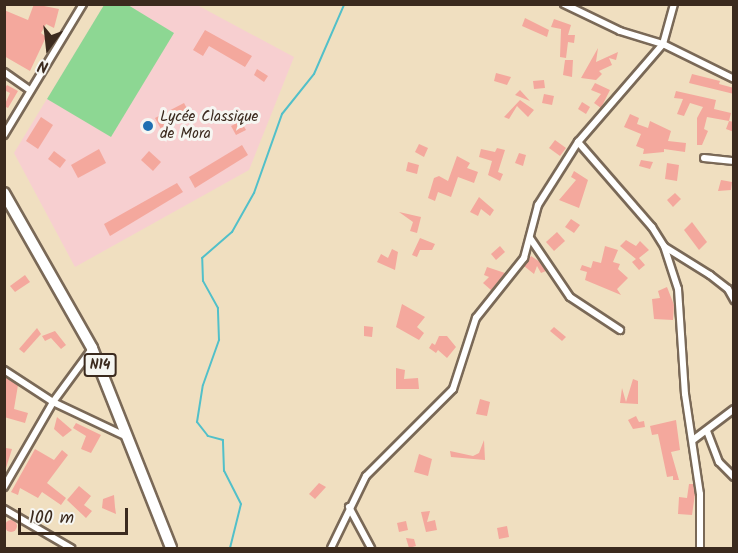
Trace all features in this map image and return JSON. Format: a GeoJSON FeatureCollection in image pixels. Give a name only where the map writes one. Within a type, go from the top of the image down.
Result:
{"type":"FeatureCollection","features":[{"type":"Feature","properties":{"kind":"highway","name":"N14"},"geometry":{"type":"LineString","coordinates":[[4,194],[92,348],[130,438],[171,549]]}},
{"type":"Feature","properties":{"kind":"street"},"geometry":{"type":"LineString","coordinates":[[4,135],[83,4]]}},
{"type":"Feature","properties":{"kind":"street"},"geometry":{"type":"LineString","coordinates":[[564,4],[620,31],[663,44],[734,79]]}},
{"type":"Feature","properties":{"kind":"street"},"geometry":{"type":"LineString","coordinates":[[331,549],[349,507],[380,459],[447,398],[471,342],[476,318],[520,265],[538,205],[578,142],[663,44],[674,4]]}},
{"type":"Feature","properties":{"kind":"street"},"geometry":{"type":"LineString","coordinates":[[4,72],[30,90]]}},
{"type":"Feature","properties":{"kind":"street"},"geometry":{"type":"LineString","coordinates":[[578,142],[631,202],[664,246],[678,289],[685,394],[700,494],[700,549]]}},
{"type":"Feature","properties":{"kind":"street"},"geometry":{"type":"LineString","coordinates":[[704,159],[734,161]]}},
{"type":"Feature","properties":{"kind":"street"},"geometry":{"type":"LineString","coordinates":[[529,236],[570,297],[620,330]]}},
{"type":"Feature","properties":{"kind":"street"},"geometry":{"type":"LineString","coordinates":[[664,246],[710,274],[728,289],[732,296]]}},
{"type":"Feature","properties":{"kind":"street"},"geometry":{"type":"LineString","coordinates":[[4,487],[53,402],[92,348]]}},
{"type":"Feature","properties":{"kind":"street"},"geometry":{"type":"LineString","coordinates":[[4,370],[53,402],[130,438]]}},
{"type":"Feature","properties":{"kind":"street"},"geometry":{"type":"LineString","coordinates":[[693,440],[734,409]]}},
{"type":"Feature","properties":{"kind":"street"},"geometry":{"type":"LineString","coordinates":[[706,431],[719,462],[734,477]]}},
{"type":"Feature","properties":{"kind":"street"},"geometry":{"type":"LineString","coordinates":[[349,507],[371,549]]}},
{"type":"Feature","properties":{"kind":"street"},"geometry":{"type":"LineString","coordinates":[[4,509],[71,549]]}},
{"type":"Feature","properties":{"kind":"shaded area","name":"Lycée Classique de Mora"},"geometry":{"type":"Polygon","coordinates":[[[104,5],[197,5],[294,57],[249,170],[75,267],[14,153],[104,5]]]}},
{"type":"Feature","properties":{"kind":"green space"},"geometry":{"type":"Polygon","coordinates":[[[104,5],[128,5],[174,33],[111,137],[47,99],[104,5]]]}},
{"type":"Feature","properties":{"kind":"building"},"geometry":{"type":"Polygon","coordinates":[[[34,4],[59,9],[54,28],[46,24],[41,33],[46,37],[30,71],[4,56],[4,10],[28,20],[34,4]]]}},
{"type":"Feature","properties":{"kind":"building"},"geometry":{"type":"Polygon","coordinates":[[[525,18],[549,30],[547,37],[522,26],[525,18]]]}},
{"type":"Feature","properties":{"kind":"building"},"geometry":{"type":"Polygon","coordinates":[[[554,19],[571,25],[568,35],[575,35],[574,43],[568,42],[566,58],[560,57],[561,29],[551,27],[554,19]]]}},
{"type":"Feature","properties":{"kind":"building"},"geometry":{"type":"Polygon","coordinates":[[[205,30],[252,56],[245,67],[209,46],[203,56],[193,50],[205,30]]]}},
{"type":"Feature","properties":{"kind":"building"},"geometry":{"type":"Polygon","coordinates":[[[598,48],[596,62],[618,52],[616,60],[609,58],[612,65],[599,71],[602,74],[596,80],[581,78],[598,48]]]}},
{"type":"Feature","properties":{"kind":"building"},"geometry":{"type":"Polygon","coordinates":[[[565,60],[573,60],[572,77],[563,75],[565,60]]]}},
{"type":"Feature","properties":{"kind":"building"},"geometry":{"type":"Polygon","coordinates":[[[257,69],[268,76],[264,82],[254,75],[257,69]]]}},
{"type":"Feature","properties":{"kind":"building"},"geometry":{"type":"Polygon","coordinates":[[[496,73],[511,77],[507,85],[494,81],[496,73]]]}},
{"type":"Feature","properties":{"kind":"building"},"geometry":{"type":"Polygon","coordinates":[[[692,74],[720,81],[719,84],[734,88],[734,94],[689,83],[692,74]]]}},
{"type":"Feature","properties":{"kind":"building"},"geometry":{"type":"Polygon","coordinates":[[[544,80],[545,88],[534,89],[533,81],[544,80]]]}},
{"type":"Feature","properties":{"kind":"building"},"geometry":{"type":"Polygon","coordinates":[[[595,83],[610,90],[601,108],[594,103],[601,94],[591,90],[595,83]]]}},
{"type":"Feature","properties":{"kind":"building"},"geometry":{"type":"Polygon","coordinates":[[[7,85],[18,91],[8,108],[4,106],[10,93],[4,90],[7,85]]]}},
{"type":"Feature","properties":{"kind":"building"},"geometry":{"type":"Polygon","coordinates":[[[520,90],[530,101],[515,95],[520,90]]]}},
{"type":"Feature","properties":{"kind":"building"},"geometry":{"type":"Polygon","coordinates":[[[676,91],[716,100],[714,109],[731,113],[729,121],[707,117],[704,129],[708,131],[702,145],[697,145],[697,118],[703,107],[690,103],[684,116],[677,114],[683,99],[674,98],[676,91]]]}},
{"type":"Feature","properties":{"kind":"building"},"geometry":{"type":"Polygon","coordinates":[[[544,94],[554,96],[552,105],[542,103],[544,94]]]}},
{"type":"Feature","properties":{"kind":"building"},"geometry":{"type":"Polygon","coordinates":[[[520,100],[534,110],[528,117],[517,106],[509,119],[504,117],[520,100]]]}},
{"type":"Feature","properties":{"kind":"building"},"geometry":{"type":"Polygon","coordinates":[[[582,102],[590,107],[586,114],[578,109],[582,102]]]}},
{"type":"Feature","properties":{"kind":"building"},"geometry":{"type":"Polygon","coordinates":[[[184,103],[191,116],[162,131],[155,118],[184,103]]]}},
{"type":"Feature","properties":{"kind":"building"},"geometry":{"type":"Polygon","coordinates":[[[630,114],[639,118],[637,124],[648,128],[650,121],[671,131],[668,141],[686,143],[685,152],[664,149],[664,152],[643,154],[644,149],[636,146],[641,134],[624,127],[630,114]]]}},
{"type":"Feature","properties":{"kind":"building"},"geometry":{"type":"Polygon","coordinates":[[[41,117],[53,125],[38,149],[26,141],[41,117]]]}},
{"type":"Feature","properties":{"kind":"building"},"geometry":{"type":"Polygon","coordinates":[[[241,121],[246,130],[236,135],[231,126],[241,121]]]}},
{"type":"Feature","properties":{"kind":"building"},"geometry":{"type":"Polygon","coordinates":[[[729,121],[734,122],[734,132],[726,129],[729,121]]]}},
{"type":"Feature","properties":{"kind":"building"},"geometry":{"type":"Polygon","coordinates":[[[555,140],[566,148],[560,156],[549,148],[555,140]]]}},
{"type":"Feature","properties":{"kind":"building"},"geometry":{"type":"Polygon","coordinates":[[[419,144],[428,148],[424,157],[415,152],[419,144]]]}},
{"type":"Feature","properties":{"kind":"building"},"geometry":{"type":"Polygon","coordinates":[[[242,145],[248,155],[195,188],[189,177],[242,145]]]}},
{"type":"Feature","properties":{"kind":"building"},"geometry":{"type":"Polygon","coordinates":[[[497,148],[505,150],[498,172],[503,174],[500,181],[488,175],[492,161],[479,157],[481,149],[495,152],[497,148]]]}},
{"type":"Feature","properties":{"kind":"building"},"geometry":{"type":"Polygon","coordinates":[[[99,149],[106,163],[78,178],[71,165],[99,149]]]}},
{"type":"Feature","properties":{"kind":"building"},"geometry":{"type":"Polygon","coordinates":[[[54,151],[66,160],[60,168],[48,159],[54,151]]]}},
{"type":"Feature","properties":{"kind":"building"},"geometry":{"type":"Polygon","coordinates":[[[149,151],[161,162],[153,171],[141,160],[149,151]]]}},
{"type":"Feature","properties":{"kind":"building"},"geometry":{"type":"Polygon","coordinates":[[[519,153],[526,155],[523,166],[515,163],[519,153]]]}},
{"type":"Feature","properties":{"kind":"building"},"geometry":{"type":"Polygon","coordinates":[[[457,156],[470,163],[467,168],[478,172],[474,183],[458,177],[451,197],[438,192],[435,201],[428,198],[434,178],[439,176],[448,181],[457,156]]]}},
{"type":"Feature","properties":{"kind":"building"},"geometry":{"type":"Polygon","coordinates":[[[641,160],[653,162],[650,169],[639,166],[641,160]]]}},
{"type":"Feature","properties":{"kind":"building"},"geometry":{"type":"Polygon","coordinates":[[[408,162],[419,165],[417,174],[406,171],[408,162]]]}},
{"type":"Feature","properties":{"kind":"building"},"geometry":{"type":"Polygon","coordinates":[[[667,163],[679,165],[677,181],[665,179],[667,163]]]}},
{"type":"Feature","properties":{"kind":"building"},"geometry":{"type":"Polygon","coordinates":[[[574,171],[588,180],[579,208],[559,200],[576,180],[571,177],[574,171]]]}},
{"type":"Feature","properties":{"kind":"building"},"geometry":{"type":"Polygon","coordinates":[[[721,180],[732,182],[731,190],[718,191],[721,180]]]}},
{"type":"Feature","properties":{"kind":"building"},"geometry":{"type":"Polygon","coordinates":[[[177,183],[183,192],[110,236],[104,224],[177,183]]]}},
{"type":"Feature","properties":{"kind":"building"},"geometry":{"type":"Polygon","coordinates":[[[675,193],[681,199],[673,207],[667,200],[675,193]]]}},
{"type":"Feature","properties":{"kind":"building"},"geometry":{"type":"Polygon","coordinates":[[[479,197],[494,210],[490,216],[481,209],[478,216],[470,212],[479,197]]]}},
{"type":"Feature","properties":{"kind":"building"},"geometry":{"type":"Polygon","coordinates":[[[399,212],[421,217],[417,233],[410,231],[413,222],[399,212]]]}},
{"type":"Feature","properties":{"kind":"building"},"geometry":{"type":"Polygon","coordinates":[[[571,219],[580,225],[574,233],[565,227],[571,219]]]}},
{"type":"Feature","properties":{"kind":"building"},"geometry":{"type":"Polygon","coordinates":[[[692,222],[707,242],[699,250],[684,230],[692,222]]]}},
{"type":"Feature","properties":{"kind":"building"},"geometry":{"type":"Polygon","coordinates":[[[557,232],[565,241],[554,251],[546,242],[557,232]]]}},
{"type":"Feature","properties":{"kind":"building"},"geometry":{"type":"Polygon","coordinates":[[[420,238],[435,244],[432,250],[420,250],[417,257],[412,255],[420,238]]]}},
{"type":"Feature","properties":{"kind":"building"},"geometry":{"type":"Polygon","coordinates":[[[626,240],[636,246],[640,241],[649,250],[639,258],[645,265],[639,270],[632,262],[636,259],[620,246],[626,240]]]}},
{"type":"Feature","properties":{"kind":"building"},"geometry":{"type":"Polygon","coordinates":[[[500,246],[505,252],[496,260],[491,254],[500,246]]]}},
{"type":"Feature","properties":{"kind":"building"},"geometry":{"type":"Polygon","coordinates":[[[605,246],[618,250],[613,262],[620,264],[618,269],[628,278],[617,289],[621,295],[585,280],[587,272],[580,270],[582,265],[591,268],[593,261],[601,263],[605,246]]]}},
{"type":"Feature","properties":{"kind":"building"},"geometry":{"type":"Polygon","coordinates":[[[392,249],[398,252],[395,270],[377,262],[381,254],[388,258],[392,249]]]}},
{"type":"Feature","properties":{"kind":"building"},"geometry":{"type":"Polygon","coordinates":[[[531,256],[540,262],[546,271],[541,273],[537,266],[534,274],[524,266],[531,256]]]}},
{"type":"Feature","properties":{"kind":"building"},"geometry":{"type":"Polygon","coordinates":[[[487,267],[505,273],[491,290],[483,283],[489,277],[484,275],[487,267]]]}},
{"type":"Feature","properties":{"kind":"building"},"geometry":{"type":"Polygon","coordinates":[[[25,275],[30,282],[15,292],[10,286],[25,275]]]}},
{"type":"Feature","properties":{"kind":"building"},"geometry":{"type":"Polygon","coordinates":[[[667,287],[674,305],[673,320],[654,319],[652,299],[660,298],[658,291],[667,287]]]}},
{"type":"Feature","properties":{"kind":"building"},"geometry":{"type":"Polygon","coordinates":[[[402,304],[425,317],[417,327],[424,333],[419,340],[396,327],[402,304]]]}},
{"type":"Feature","properties":{"kind":"building"},"geometry":{"type":"Polygon","coordinates":[[[364,326],[373,327],[372,337],[364,336],[364,326]]]}},
{"type":"Feature","properties":{"kind":"building"},"geometry":{"type":"Polygon","coordinates":[[[554,327],[566,337],[562,341],[550,331],[554,327]]]}},
{"type":"Feature","properties":{"kind":"building"},"geometry":{"type":"Polygon","coordinates":[[[37,328],[41,334],[24,353],[19,349],[37,328]]]}},
{"type":"Feature","properties":{"kind":"building"},"geometry":{"type":"Polygon","coordinates":[[[55,331],[66,345],[61,349],[51,338],[45,341],[42,336],[55,331]]]}},
{"type":"Feature","properties":{"kind":"building"},"geometry":{"type":"Polygon","coordinates":[[[439,336],[447,336],[456,347],[447,358],[438,350],[436,353],[429,348],[432,343],[435,345],[439,336]]]}},
{"type":"Feature","properties":{"kind":"building"},"geometry":{"type":"Polygon","coordinates":[[[396,368],[405,370],[404,379],[418,378],[419,389],[396,389],[396,368]]]}},
{"type":"Feature","properties":{"kind":"building"},"geometry":{"type":"Polygon","coordinates":[[[6,378],[18,385],[14,409],[28,413],[25,423],[4,417],[6,378]]]}},
{"type":"Feature","properties":{"kind":"building"},"geometry":{"type":"Polygon","coordinates":[[[633,379],[638,381],[638,404],[620,403],[622,388],[626,402],[633,379]]]}},
{"type":"Feature","properties":{"kind":"building"},"geometry":{"type":"Polygon","coordinates":[[[480,399],[490,402],[487,416],[476,414],[480,399]]]}},
{"type":"Feature","properties":{"kind":"building"},"geometry":{"type":"Polygon","coordinates":[[[636,416],[639,422],[644,421],[645,427],[633,429],[628,420],[636,416]]]}},
{"type":"Feature","properties":{"kind":"building"},"geometry":{"type":"Polygon","coordinates":[[[57,417],[72,430],[63,437],[54,429],[57,417]]]}},
{"type":"Feature","properties":{"kind":"building"},"geometry":{"type":"Polygon","coordinates":[[[676,420],[680,450],[671,452],[679,480],[673,480],[673,476],[667,477],[658,434],[652,435],[650,426],[676,420]]]}},
{"type":"Feature","properties":{"kind":"building"},"geometry":{"type":"Polygon","coordinates":[[[76,423],[101,435],[91,453],[81,449],[86,436],[73,428],[76,423]]]}},
{"type":"Feature","properties":{"kind":"building"},"geometry":{"type":"Polygon","coordinates":[[[484,440],[485,460],[451,457],[450,451],[473,456],[479,453],[484,440]]]}},
{"type":"Feature","properties":{"kind":"building"},"geometry":{"type":"Polygon","coordinates":[[[6,448],[12,449],[6,468],[4,452],[6,448]]]}},
{"type":"Feature","properties":{"kind":"building"},"geometry":{"type":"Polygon","coordinates":[[[35,449],[54,460],[62,450],[68,455],[47,483],[66,498],[61,505],[42,492],[38,498],[20,488],[18,495],[11,492],[35,449]]]}},
{"type":"Feature","properties":{"kind":"building"},"geometry":{"type":"Polygon","coordinates":[[[419,454],[432,459],[428,476],[414,472],[419,454]]]}},
{"type":"Feature","properties":{"kind":"building"},"geometry":{"type":"Polygon","coordinates":[[[319,483],[326,487],[315,499],[309,494],[319,483]]]}},
{"type":"Feature","properties":{"kind":"building"},"geometry":{"type":"Polygon","coordinates":[[[689,484],[693,484],[695,494],[692,515],[678,514],[679,497],[687,498],[689,484]]]}},
{"type":"Feature","properties":{"kind":"building"},"geometry":{"type":"Polygon","coordinates":[[[79,486],[91,496],[84,505],[92,511],[86,518],[67,500],[79,486]]]}},
{"type":"Feature","properties":{"kind":"building"},"geometry":{"type":"Polygon","coordinates":[[[114,495],[116,514],[102,508],[103,499],[114,495]]]}},
{"type":"Feature","properties":{"kind":"building"},"geometry":{"type":"Polygon","coordinates":[[[49,511],[54,515],[48,524],[42,520],[49,511]]]}},
{"type":"Feature","properties":{"kind":"building"},"geometry":{"type":"Polygon","coordinates":[[[430,511],[427,522],[435,520],[437,530],[426,532],[421,512],[430,511]]]}},
{"type":"Feature","properties":{"kind":"building"},"geometry":{"type":"Polygon","coordinates":[[[13,520],[16,521],[16,531],[9,532],[6,531],[5,524],[6,521],[13,520]]]}},
{"type":"Feature","properties":{"kind":"building"},"geometry":{"type":"Polygon","coordinates":[[[406,521],[408,530],[399,532],[397,523],[406,521]]]}},
{"type":"Feature","properties":{"kind":"building"},"geometry":{"type":"Polygon","coordinates":[[[507,526],[509,537],[499,539],[497,528],[507,526]]]}},
{"type":"Feature","properties":{"kind":"building"},"geometry":{"type":"Polygon","coordinates":[[[406,538],[414,539],[416,546],[409,548],[406,538]]]}},
{"type":"Feature","properties":{"kind":"waterway"},"geometry":{"type":"LineString","coordinates":[[230,548],[241,504],[224,471],[223,440],[208,436],[197,422],[203,385],[219,340],[218,308],[203,281],[202,258],[232,232],[254,193],[282,114],[314,74],[344,5]]}},
{"type":"Feature","properties":{"kind":"place","name":"Lycée Classique de Mora"},"geometry":{"type":"Point","coordinates":[148,126]}}]}
